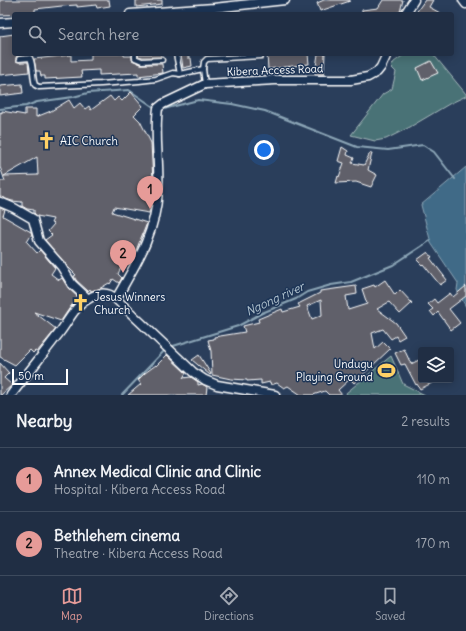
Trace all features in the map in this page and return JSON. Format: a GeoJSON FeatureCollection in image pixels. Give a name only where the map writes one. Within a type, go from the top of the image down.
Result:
{"type":"FeatureCollection","features":[{"type":"Feature","properties":{"kind":"street"},"geometry":{"type":"LineString","coordinates":[[158,12],[214,8],[284,0]]}},
{"type":"Feature","properties":{"kind":"street"},"geometry":{"type":"LineString","coordinates":[[406,12],[414,0]]}},
{"type":"Feature","properties":{"kind":"street"},"geometry":{"type":"LineString","coordinates":[[463,0],[466,4]]}},
{"type":"Feature","properties":{"kind":"street"},"geometry":{"type":"LineString","coordinates":[[0,23],[12,22]]}},
{"type":"Feature","properties":{"kind":"street","name":"Kibera Access Road"},"geometry":{"type":"LineString","coordinates":[[116,299],[142,253],[154,221],[158,191],[158,110],[163,104],[205,84],[275,80],[351,80],[368,77],[377,72],[386,56]]}},
{"type":"Feature","properties":{"kind":"street"},"geometry":{"type":"LineString","coordinates":[[0,202],[33,219],[39,242],[61,266],[72,284],[88,299]]}},
{"type":"Feature","properties":{"kind":"street"},"geometry":{"type":"LineString","coordinates":[[11,395],[74,312],[88,299],[106,293],[116,299],[193,372],[205,380],[217,385],[275,395]]}},
{"type":"Feature","properties":{"kind":"lane"},"geometry":{"type":"LineString","coordinates":[[135,56],[135,58],[142,61],[162,60]]}},
{"type":"Feature","properties":{"kind":"lane"},"geometry":{"type":"LineString","coordinates":[[176,56],[180,74]]}},
{"type":"Feature","properties":{"kind":"lane"},"geometry":{"type":"LineString","coordinates":[[205,84],[202,69],[204,62],[207,59],[261,56]]}},
{"type":"Feature","properties":{"kind":"lane"},"geometry":{"type":"LineString","coordinates":[[19,59],[30,58],[32,61],[35,85],[39,87],[139,81],[156,79],[173,73],[180,74],[202,69]]}},
{"type":"Feature","properties":{"kind":"green space"},"geometry":{"type":"Polygon","coordinates":[[[402,56],[435,56],[466,94],[466,96],[386,139],[375,141],[351,135],[383,94],[392,89],[396,72],[391,67],[394,62],[402,56]]]}},
{"type":"Feature","properties":{"kind":"green space","name":"Undugu Playing Ground"},"geometry":{"type":"Polygon","coordinates":[[[391,356],[403,384],[425,395],[347,395],[346,393],[391,356]]]}},
{"type":"Feature","properties":{"kind":"water"},"geometry":{"type":"Polygon","coordinates":[[[466,167],[466,307],[457,290],[458,283],[431,243],[421,205],[466,167]]]}},
{"type":"Feature","properties":{"kind":"building"},"geometry":{"type":"Polygon","coordinates":[[[0,0],[109,0],[110,6],[97,8],[96,5],[77,7],[77,5],[62,6],[35,9],[35,12],[12,12],[12,15],[0,15],[0,0]]]}},
{"type":"Feature","properties":{"kind":"building"},"geometry":{"type":"Polygon","coordinates":[[[136,0],[162,0],[162,4],[136,7],[136,0]]]}},
{"type":"Feature","properties":{"kind":"building"},"geometry":{"type":"Polygon","coordinates":[[[324,0],[350,1],[320,11],[317,3],[324,0]]]}},
{"type":"Feature","properties":{"kind":"building"},"geometry":{"type":"Polygon","coordinates":[[[383,0],[403,0],[400,12],[362,12],[362,10],[378,8],[383,0]]]}},
{"type":"Feature","properties":{"kind":"building"},"geometry":{"type":"Polygon","coordinates":[[[425,0],[433,0],[429,7],[438,12],[416,12],[425,0]]]}},
{"type":"Feature","properties":{"kind":"building"},"geometry":{"type":"Polygon","coordinates":[[[12,34],[12,56],[17,56],[16,61],[28,62],[29,72],[0,75],[0,36],[12,34]]]}},
{"type":"Feature","properties":{"kind":"building"},"geometry":{"type":"Polygon","coordinates":[[[71,56],[71,61],[91,60],[91,56],[132,56],[132,60],[141,64],[162,64],[163,73],[138,76],[138,73],[99,75],[99,70],[81,71],[82,77],[45,79],[45,76],[41,76],[40,71],[36,71],[34,59],[71,56]]]}},
{"type":"Feature","properties":{"kind":"building"},"geometry":{"type":"Polygon","coordinates":[[[138,56],[161,56],[161,57],[138,56]]]}},
{"type":"Feature","properties":{"kind":"building"},"geometry":{"type":"Polygon","coordinates":[[[181,56],[188,56],[188,58],[191,58],[192,66],[183,68],[181,56]]]}},
{"type":"Feature","properties":{"kind":"building"},"geometry":{"type":"Polygon","coordinates":[[[267,56],[308,56],[309,64],[268,69],[267,56]]]}},
{"type":"Feature","properties":{"kind":"building"},"geometry":{"type":"Polygon","coordinates":[[[318,56],[325,56],[324,74],[315,74],[318,56]]]}},
{"type":"Feature","properties":{"kind":"building"},"geometry":{"type":"Polygon","coordinates":[[[431,61],[438,73],[422,80],[417,68],[431,61]]]}},
{"type":"Feature","properties":{"kind":"building"},"geometry":{"type":"Polygon","coordinates":[[[22,84],[23,93],[0,96],[0,86],[22,84]]]}},
{"type":"Feature","properties":{"kind":"building"},"geometry":{"type":"Polygon","coordinates":[[[131,92],[143,106],[134,115],[140,121],[151,143],[153,186],[150,186],[148,205],[151,206],[149,213],[114,207],[112,212],[147,223],[133,258],[129,256],[125,264],[123,263],[118,274],[122,278],[119,283],[113,279],[110,284],[109,283],[99,289],[91,291],[90,289],[88,291],[76,280],[74,276],[76,275],[45,240],[52,235],[48,231],[54,224],[51,223],[53,219],[37,216],[34,213],[34,210],[27,209],[22,206],[22,202],[12,201],[0,197],[0,181],[5,181],[0,167],[0,112],[2,113],[2,111],[25,115],[25,109],[36,109],[36,117],[51,111],[69,100],[74,108],[80,103],[85,109],[89,106],[91,110],[110,96],[114,101],[118,97],[122,101],[131,92]],[[37,157],[4,176],[38,175],[37,157]]]}},
{"type":"Feature","properties":{"kind":"building"},"geometry":{"type":"Polygon","coordinates":[[[342,147],[348,151],[347,155],[354,158],[352,163],[364,165],[370,153],[372,153],[368,170],[377,175],[371,187],[356,182],[336,183],[344,163],[338,161],[342,147]]]}},
{"type":"Feature","properties":{"kind":"building"},"geometry":{"type":"Polygon","coordinates":[[[0,208],[5,210],[3,216],[31,232],[32,234],[27,242],[37,253],[40,250],[55,268],[51,274],[59,280],[62,278],[68,288],[79,298],[71,306],[61,321],[34,312],[56,329],[37,352],[35,351],[33,353],[30,350],[15,365],[0,357],[0,208]]]}},
{"type":"Feature","properties":{"kind":"building"},"geometry":{"type":"Polygon","coordinates":[[[428,252],[432,257],[430,258],[447,280],[440,285],[423,264],[422,265],[417,260],[428,252]]]}},
{"type":"Feature","properties":{"kind":"building"},"geometry":{"type":"Polygon","coordinates":[[[385,280],[395,295],[400,290],[412,303],[400,314],[389,302],[377,309],[396,323],[405,336],[398,340],[396,336],[391,339],[383,329],[372,333],[375,349],[383,342],[390,349],[354,383],[350,379],[338,390],[342,395],[329,395],[325,391],[313,395],[301,395],[288,386],[284,388],[277,383],[271,385],[270,382],[261,384],[261,380],[247,381],[212,375],[211,351],[208,340],[214,339],[214,337],[245,332],[243,326],[259,322],[258,319],[282,309],[283,312],[300,307],[298,304],[320,293],[320,291],[356,286],[357,294],[346,296],[348,310],[367,304],[362,289],[374,285],[375,287],[385,280]],[[321,300],[307,306],[312,319],[322,315],[321,300]]]}},
{"type":"Feature","properties":{"kind":"building"},"geometry":{"type":"Polygon","coordinates":[[[466,286],[466,296],[449,309],[460,323],[451,330],[438,312],[434,316],[430,311],[433,309],[428,304],[434,299],[437,303],[450,293],[453,297],[466,286]]]}},
{"type":"Feature","properties":{"kind":"building"},"geometry":{"type":"Polygon","coordinates":[[[404,349],[411,364],[418,360],[418,383],[432,383],[420,389],[417,384],[416,385],[405,364],[401,365],[395,353],[404,349]]]}},
{"type":"Feature","properties":{"kind":"building"},"geometry":{"type":"Polygon","coordinates":[[[167,355],[186,373],[183,378],[191,377],[198,382],[198,385],[202,384],[207,387],[206,395],[128,395],[141,384],[138,380],[167,355]]]}},
{"type":"Feature","properties":{"kind":"building"},"geometry":{"type":"Polygon","coordinates":[[[199,355],[211,374],[210,375],[192,360],[199,355]]]}},
{"type":"Feature","properties":{"kind":"building"},"geometry":{"type":"Polygon","coordinates":[[[0,363],[9,373],[4,378],[12,385],[1,395],[0,395],[0,363]]]}},
{"type":"Feature","properties":{"kind":"waterway"},"geometry":{"type":"LineString","coordinates":[[0,109],[26,106],[37,102],[73,97],[88,93],[129,90],[155,108]]}},
{"type":"Feature","properties":{"kind":"waterway"},"geometry":{"type":"LineString","coordinates":[[160,110],[198,100],[232,104],[265,111],[357,147],[388,150],[423,145],[434,152],[455,179]]}},
{"type":"Feature","properties":{"kind":"waterway","name":"Ngong river"},"geometry":{"type":"LineString","coordinates":[[170,347],[238,326],[262,313],[296,299],[307,292],[331,285],[351,282],[393,265],[431,240]]}},
{"type":"Feature","properties":{"kind":"waterway","name":"Ngong river"},"geometry":{"type":"LineString","coordinates":[[122,395],[165,350]]}},
{"type":"Feature","properties":{"kind":"place","name":"AIC Church"},"geometry":{"type":"Point","coordinates":[47,141]}},
{"type":"Feature","properties":{"kind":"place","name":"Annex Medical Clinic and Clinic"},"geometry":{"type":"Point","coordinates":[150,209]}},
{"type":"Feature","properties":{"kind":"place","name":"Bethlehem cinema"},"geometry":{"type":"Point","coordinates":[123,273]}},
{"type":"Feature","properties":{"kind":"place","name":"Jesus Winners Church"},"geometry":{"type":"Point","coordinates":[81,303]}},
{"type":"Feature","properties":{"kind":"place","name":"Undugu Playing Ground"},"geometry":{"type":"Point","coordinates":[386,370]}}]}
